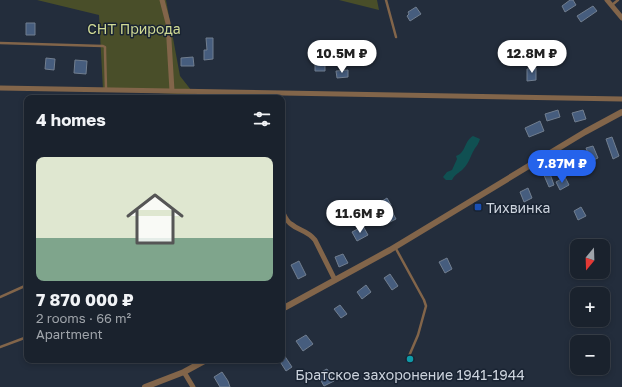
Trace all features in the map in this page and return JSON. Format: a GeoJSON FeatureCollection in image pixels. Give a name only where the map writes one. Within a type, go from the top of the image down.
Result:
{"type":"FeatureCollection","features":[{"type":"Feature","properties":{"kind":"street"},"geometry":{"type":"LineString","coordinates":[[162,0],[168,23],[172,91]]}},
{"type":"Feature","properties":{"kind":"street"},"geometry":{"type":"LineString","coordinates":[[607,0],[622,18]]}},
{"type":"Feature","properties":{"kind":"street"},"geometry":{"type":"LineString","coordinates":[[0,88],[622,99]]}},
{"type":"Feature","properties":{"kind":"street"},"geometry":{"type":"LineString","coordinates":[[190,91],[191,95]]}},
{"type":"Feature","properties":{"kind":"street"},"geometry":{"type":"LineString","coordinates":[[285,307],[396,247],[585,132],[622,112]]}},
{"type":"Feature","properties":{"kind":"street"},"geometry":{"type":"LineString","coordinates":[[285,216],[290,224],[311,235],[315,240],[335,280]]}},
{"type":"Feature","properties":{"kind":"street"},"geometry":{"type":"LineString","coordinates":[[145,387],[184,372],[200,363]]}},
{"type":"Feature","properties":{"kind":"street"},"geometry":{"type":"LineString","coordinates":[[184,372],[193,387]]}},
{"type":"Feature","properties":{"kind":"lane"},"geometry":{"type":"LineString","coordinates":[[386,0],[396,37]]}},
{"type":"Feature","properties":{"kind":"lane"},"geometry":{"type":"LineString","coordinates":[[612,6],[618,0]]}},
{"type":"Feature","properties":{"kind":"lane"},"geometry":{"type":"LineString","coordinates":[[0,43],[103,46],[105,47],[106,90]]}},
{"type":"Feature","properties":{"kind":"lane"},"geometry":{"type":"LineString","coordinates":[[396,247],[426,306],[418,335],[409,356]]}},
{"type":"Feature","properties":{"kind":"lane"},"geometry":{"type":"LineString","coordinates":[[0,297],[24,286]]}},
{"type":"Feature","properties":{"kind":"lane"},"geometry":{"type":"LineString","coordinates":[[0,347],[24,338]]}},
{"type":"Feature","properties":{"kind":"green space","name":"СНТ Природа"},"geometry":{"type":"Polygon","coordinates":[[[37,0],[166,0],[180,76],[195,95],[103,90],[99,15],[37,0]]]}},
{"type":"Feature","properties":{"kind":"green space"},"geometry":{"type":"Polygon","coordinates":[[[339,0],[377,0],[379,10],[339,0]]]}},
{"type":"Feature","properties":{"kind":"shaded area"},"geometry":{"type":"Polygon","coordinates":[[[473,136],[480,139],[467,164],[454,176],[452,180],[446,180],[443,177],[447,172],[452,170],[457,159],[456,156],[462,152],[470,138],[473,136]]]}},
{"type":"Feature","properties":{"kind":"building"},"geometry":{"type":"Polygon","coordinates":[[[570,0],[573,0],[576,5],[565,12],[562,6],[570,0]]]}},
{"type":"Feature","properties":{"kind":"building"},"geometry":{"type":"Polygon","coordinates":[[[593,6],[597,11],[581,22],[577,16],[593,6]]]}},
{"type":"Feature","properties":{"kind":"building"},"geometry":{"type":"Polygon","coordinates":[[[416,7],[421,14],[410,21],[407,16],[409,14],[408,12],[416,7]]]}},
{"type":"Feature","properties":{"kind":"building"},"geometry":{"type":"Polygon","coordinates":[[[26,23],[35,23],[35,35],[26,35],[26,23]]]}},
{"type":"Feature","properties":{"kind":"building"},"geometry":{"type":"Polygon","coordinates":[[[206,38],[213,38],[213,59],[204,60],[204,50],[207,50],[206,38]]]}},
{"type":"Feature","properties":{"kind":"building"},"geometry":{"type":"Polygon","coordinates":[[[193,57],[194,66],[181,66],[181,58],[193,57]]]}},
{"type":"Feature","properties":{"kind":"building"},"geometry":{"type":"Polygon","coordinates":[[[46,58],[55,59],[54,70],[45,69],[46,58]]]}},
{"type":"Feature","properties":{"kind":"building"},"geometry":{"type":"Polygon","coordinates":[[[75,60],[87,61],[86,74],[74,73],[75,60]]]}},
{"type":"Feature","properties":{"kind":"building"},"geometry":{"type":"Polygon","coordinates":[[[315,62],[325,62],[325,71],[315,71],[315,62]]]}},
{"type":"Feature","properties":{"kind":"building"},"geometry":{"type":"Polygon","coordinates":[[[536,68],[536,80],[527,81],[527,69],[536,68]]]}},
{"type":"Feature","properties":{"kind":"building"},"geometry":{"type":"Polygon","coordinates":[[[348,70],[348,77],[337,78],[336,71],[348,70]]]}},
{"type":"Feature","properties":{"kind":"building"},"geometry":{"type":"Polygon","coordinates":[[[558,110],[560,117],[547,121],[545,114],[558,110]]]}},
{"type":"Feature","properties":{"kind":"building"},"geometry":{"type":"Polygon","coordinates":[[[583,110],[586,119],[575,122],[572,113],[583,110]]]}},
{"type":"Feature","properties":{"kind":"building"},"geometry":{"type":"Polygon","coordinates":[[[540,121],[544,131],[529,137],[525,128],[540,121]]]}},
{"type":"Feature","properties":{"kind":"building"},"geometry":{"type":"Polygon","coordinates":[[[612,137],[619,156],[613,159],[606,139],[612,137]]]}},
{"type":"Feature","properties":{"kind":"building"},"geometry":{"type":"Polygon","coordinates":[[[593,146],[598,158],[591,161],[586,148],[593,146]]]}},
{"type":"Feature","properties":{"kind":"building"},"geometry":{"type":"Polygon","coordinates":[[[549,171],[554,185],[549,187],[543,173],[549,171]]]}},
{"type":"Feature","properties":{"kind":"building"},"geometry":{"type":"Polygon","coordinates":[[[565,177],[569,185],[560,190],[556,182],[565,177]]]}},
{"type":"Feature","properties":{"kind":"building"},"geometry":{"type":"Polygon","coordinates":[[[528,188],[532,198],[524,202],[520,192],[528,188]]]}},
{"type":"Feature","properties":{"kind":"building"},"geometry":{"type":"Polygon","coordinates":[[[387,198],[391,205],[389,206],[396,219],[390,222],[379,203],[387,198]]]}},
{"type":"Feature","properties":{"kind":"building"},"geometry":{"type":"Polygon","coordinates":[[[581,207],[586,216],[578,220],[574,211],[581,207]]]}},
{"type":"Feature","properties":{"kind":"building"},"geometry":{"type":"Polygon","coordinates":[[[363,226],[368,235],[357,241],[352,232],[363,226]]]}},
{"type":"Feature","properties":{"kind":"building"},"geometry":{"type":"Polygon","coordinates":[[[343,254],[348,263],[339,267],[335,257],[343,254]]]}},
{"type":"Feature","properties":{"kind":"building"},"geometry":{"type":"Polygon","coordinates":[[[447,258],[452,269],[445,273],[439,262],[447,258]]]}},
{"type":"Feature","properties":{"kind":"building"},"geometry":{"type":"Polygon","coordinates":[[[299,261],[306,275],[298,279],[291,265],[299,261]]]}},
{"type":"Feature","properties":{"kind":"building"},"geometry":{"type":"Polygon","coordinates":[[[390,274],[398,286],[392,290],[384,278],[390,274]]]}},
{"type":"Feature","properties":{"kind":"building"},"geometry":{"type":"Polygon","coordinates":[[[366,285],[371,292],[362,299],[357,292],[366,285]]]}},
{"type":"Feature","properties":{"kind":"building"},"geometry":{"type":"Polygon","coordinates":[[[340,305],[347,314],[341,318],[334,309],[340,305]]]}},
{"type":"Feature","properties":{"kind":"building"},"geometry":{"type":"Polygon","coordinates":[[[306,335],[313,344],[303,351],[296,341],[306,335]]]}},
{"type":"Feature","properties":{"kind":"building"},"geometry":{"type":"Polygon","coordinates":[[[285,356],[292,367],[286,371],[281,363],[285,363],[285,356]]]}},
{"type":"Feature","properties":{"kind":"building"},"geometry":{"type":"Polygon","coordinates":[[[327,369],[334,381],[324,386],[317,374],[327,369]]]}},
{"type":"Feature","properties":{"kind":"building"},"geometry":{"type":"Polygon","coordinates":[[[222,372],[230,387],[220,387],[214,377],[222,372]]]}},
{"type":"Feature","properties":{"kind":"place","name":"Тихвинка"},"geometry":{"type":"Point","coordinates":[478,207]}},
{"type":"Feature","properties":{"kind":"place","name":"Братское захоронение 1941-1944"},"geometry":{"type":"Point","coordinates":[410,359]}}]}
